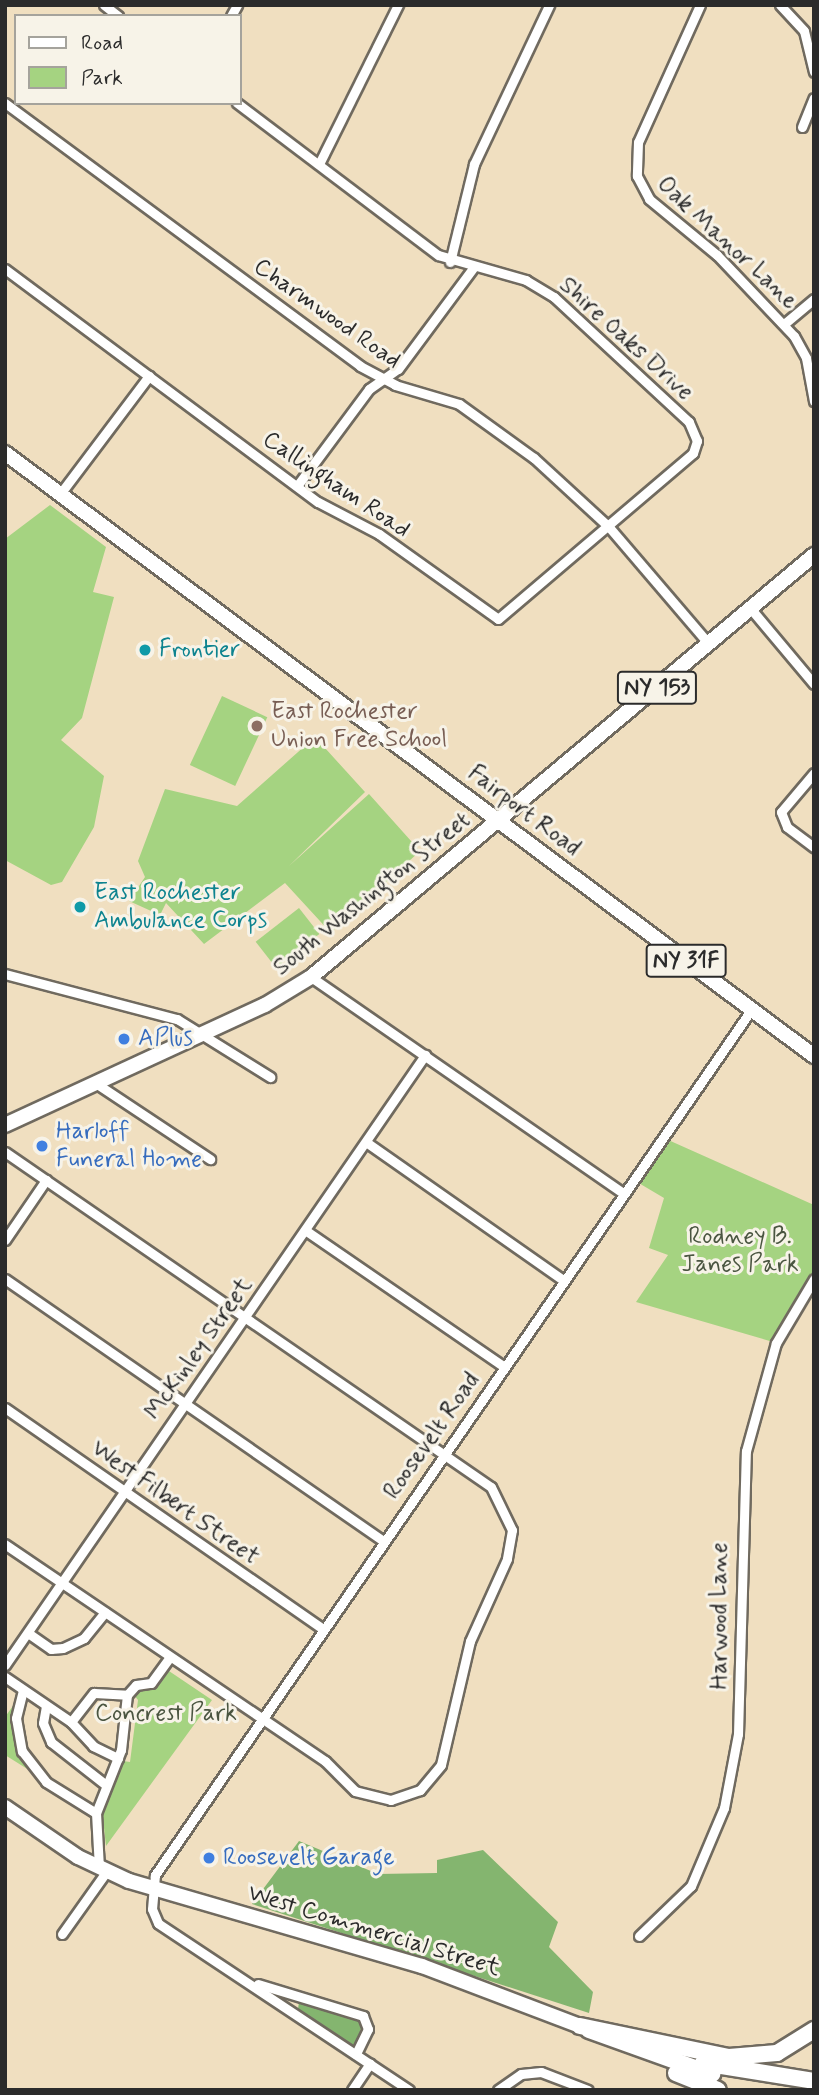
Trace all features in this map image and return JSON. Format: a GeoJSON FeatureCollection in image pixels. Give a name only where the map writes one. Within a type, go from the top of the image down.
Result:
{"type":"FeatureCollection","features":[{"type":"Feature","properties":{"kind":"highway"},"geometry":{"type":"LineString","coordinates":[[580,2026],[729,2057],[777,2053],[814,2030]]}},
{"type":"Feature","properties":{"kind":"highway"},"geometry":{"type":"LineString","coordinates":[[580,2026],[695,2061],[814,2081]]}},
{"type":"Feature","properties":{"kind":"highway"},"geometry":{"type":"LineString","coordinates":[[580,2026],[608,2046],[718,2090]]}},
{"type":"Feature","properties":{"kind":"highway"},"geometry":{"type":"LineString","coordinates":[[580,2026],[670,2063],[806,2090]]}},
{"type":"Feature","properties":{"kind":"main road","name":"Fairport Road"},"geometry":{"type":"LineString","coordinates":[[5,453],[814,1056]]}},
{"type":"Feature","properties":{"kind":"main road","name":"NY 153"},"geometry":{"type":"LineString","coordinates":[[499,821],[814,555]]}},
{"type":"Feature","properties":{"kind":"main road","name":"South Washington Street"},"geometry":{"type":"LineString","coordinates":[[5,1125],[201,1035],[311,977],[499,821]]}},
{"type":"Feature","properties":{"kind":"main road","name":"West Commercial Street"},"geometry":{"type":"LineString","coordinates":[[5,1807],[102,1870],[152,1889],[387,1955],[580,2026]]}},
{"type":"Feature","properties":{"kind":"street"},"geometry":{"type":"LineString","coordinates":[[319,164],[398,5]]}},
{"type":"Feature","properties":{"kind":"street"},"geometry":{"type":"LineString","coordinates":[[450,262],[474,164],[549,5]]}},
{"type":"Feature","properties":{"kind":"street","name":"Oak Manor Lane"},"geometry":{"type":"LineString","coordinates":[[700,5],[638,142],[637,176],[649,200],[717,255],[784,324],[806,358],[813,396]]}},
{"type":"Feature","properties":{"kind":"street"},"geometry":{"type":"LineString","coordinates":[[780,5],[804,31],[814,72]]}},
{"type":"Feature","properties":{"kind":"street"},"geometry":{"type":"LineString","coordinates":[[802,127],[814,98]]}},
{"type":"Feature","properties":{"kind":"street","name":"Charmwood Road"},"geometry":{"type":"LineString","coordinates":[[5,103],[383,380],[468,410],[534,458],[609,527],[709,644]]}},
{"type":"Feature","properties":{"kind":"street","name":"Shire Oaks Drive"},"geometry":{"type":"LineString","coordinates":[[240,105],[450,262],[541,287],[693,428],[693,453],[609,527]]}},
{"type":"Feature","properties":{"kind":"street"},"geometry":{"type":"LineString","coordinates":[[297,486],[369,388],[398,369],[472,268]]}},
{"type":"Feature","properties":{"kind":"street","name":"Callingham Road"},"geometry":{"type":"LineString","coordinates":[[5,269],[297,486],[379,534],[498,619],[609,527]]}},
{"type":"Feature","properties":{"kind":"street"},"geometry":{"type":"LineString","coordinates":[[784,324],[814,299]]}},
{"type":"Feature","properties":{"kind":"street"},"geometry":{"type":"LineString","coordinates":[[60,494],[149,376]]}},
{"type":"Feature","properties":{"kind":"street"},"geometry":{"type":"LineString","coordinates":[[751,609],[814,684]]}},
{"type":"Feature","properties":{"kind":"street"},"geometry":{"type":"LineString","coordinates":[[814,773],[781,812],[787,827],[814,847]]}},
{"type":"Feature","properties":{"kind":"street"},"geometry":{"type":"LineString","coordinates":[[5,974],[177,1019],[270,1077]]}},
{"type":"Feature","properties":{"kind":"street"},"geometry":{"type":"LineString","coordinates":[[311,977],[623,1193]]}},
{"type":"Feature","properties":{"kind":"street","name":"Roosevelt Road"},"geometry":{"type":"LineString","coordinates":[[152,1889],[164,1860],[751,1010]]}},
{"type":"Feature","properties":{"kind":"street","name":"McKinley Street"},"geometry":{"type":"LineString","coordinates":[[5,1665],[425,1055]]}},
{"type":"Feature","properties":{"kind":"street"},"geometry":{"type":"LineString","coordinates":[[97,1084],[210,1159]]}},
{"type":"Feature","properties":{"kind":"street"},"geometry":{"type":"LineString","coordinates":[[366,1142],[563,1280]]}},
{"type":"Feature","properties":{"kind":"street"},"geometry":{"type":"LineString","coordinates":[[5,1152],[495,1492],[512,1537],[470,1641],[438,1772],[414,1794],[373,1798],[261,1718],[5,1544]]}},
{"type":"Feature","properties":{"kind":"street"},"geometry":{"type":"LineString","coordinates":[[5,1240],[46,1180]]}},
{"type":"Feature","properties":{"kind":"street"},"geometry":{"type":"LineString","coordinates":[[305,1230],[504,1367]]}},
{"type":"Feature","properties":{"kind":"street"},"geometry":{"type":"LineString","coordinates":[[5,1279],[383,1541]]}},
{"type":"Feature","properties":{"kind":"street","name":"Harwood Lane"},"geometry":{"type":"LineString","coordinates":[[639,1936],[691,1886],[726,1803],[738,1734],[746,1451],[776,1343],[814,1279]]}},
{"type":"Feature","properties":{"kind":"street","name":"West Filbert Street"},"geometry":{"type":"LineString","coordinates":[[5,1409],[322,1629]]}},
{"type":"Feature","properties":{"kind":"street"},"geometry":{"type":"LineString","coordinates":[[28,1633],[51,1649],[63,1648],[84,1638],[105,1612]]}},
{"type":"Feature","properties":{"kind":"street"},"geometry":{"type":"LineString","coordinates":[[62,1934],[102,1870],[96,1813],[118,1758],[127,1695],[135,1685],[151,1683],[170,1657]]}},
{"type":"Feature","properties":{"kind":"street"},"geometry":{"type":"LineString","coordinates":[[5,1677],[71,1722],[93,1746],[118,1758]]}},
{"type":"Feature","properties":{"kind":"street"},"geometry":{"type":"LineString","coordinates":[[23,1690],[16,1718],[22,1751],[46,1782],[96,1813]]}},
{"type":"Feature","properties":{"kind":"street"},"geometry":{"type":"LineString","coordinates":[[71,1722],[94,1693],[127,1695]]}},
{"type":"Feature","properties":{"kind":"street"},"geometry":{"type":"LineString","coordinates":[[46,1706],[43,1723],[51,1742],[106,1785]]}},
{"type":"Feature","properties":{"kind":"street"},"geometry":{"type":"LineString","coordinates":[[152,1889],[158,1923],[409,2090]]}},
{"type":"Feature","properties":{"kind":"street"},"geometry":{"type":"LineString","coordinates":[[243,1979],[363,2017],[368,2029],[356,2054]]}},
{"type":"Feature","properties":{"kind":"street"},"geometry":{"type":"LineString","coordinates":[[292,2011],[296,1997]]}},
{"type":"Feature","properties":{"kind":"street"},"geometry":{"type":"LineString","coordinates":[[352,2090],[370,2063]]}},
{"type":"Feature","properties":{"kind":"street"},"geometry":{"type":"LineString","coordinates":[[498,2090],[521,2074],[541,2072],[589,2090]]}},
{"type":"Feature","properties":{"kind":"green space"},"geometry":{"type":"Polygon","coordinates":[[[50,505],[106,547],[93,592],[114,597],[82,718],[61,740],[104,776],[94,827],[62,882],[51,885],[5,860],[5,539],[50,505]]]}},
{"type":"Feature","properties":{"kind":"green space"},"geometry":{"type":"Polygon","coordinates":[[[222,696],[267,717],[235,786],[190,765],[222,696]]]}},
{"type":"Feature","properties":{"kind":"green space"},"geometry":{"type":"Polygon","coordinates":[[[315,737],[365,792],[289,866],[369,794],[420,851],[331,933],[285,883],[204,944],[166,903],[160,915],[129,901],[145,877],[138,861],[165,789],[237,806],[315,737]]]}},
{"type":"Feature","properties":{"kind":"green space"},"geometry":{"type":"Polygon","coordinates":[[[299,908],[319,934],[276,968],[256,942],[299,908]]]}},
{"type":"Feature","properties":{"kind":"green space","name":"Rodney B. Janes Park"},"geometry":{"type":"Polygon","coordinates":[[[666,1139],[814,1205],[814,1273],[773,1342],[636,1302],[668,1255],[649,1248],[664,1198],[637,1182],[666,1139]]]}},
{"type":"Feature","properties":{"kind":"green space","name":"Concrest Park"},"geometry":{"type":"Polygon","coordinates":[[[166,1669],[212,1700],[106,1846],[102,1810],[123,1761],[130,1762],[138,1700],[133,1694],[153,1687],[166,1669]]]}},
{"type":"Feature","properties":{"kind":"green space"},"geometry":{"type":"Polygon","coordinates":[[[15,1703],[13,1738],[29,1770],[5,1755],[5,1717],[15,1703]]]}},
{"type":"Feature","properties":{"kind":"green space"},"geometry":{"type":"Polygon","coordinates":[[[299,1841],[378,1874],[437,1873],[437,1860],[483,1850],[558,1922],[549,1947],[593,1992],[589,2013],[252,1904],[299,1841]]]}},
{"type":"Feature","properties":{"kind":"green space"},"geometry":{"type":"Polygon","coordinates":[[[299,2002],[363,2020],[356,2049],[298,2009],[299,2002]]]}},
{"type":"Feature","properties":{"kind":"place","name":"Frontier"},"geometry":{"type":"Point","coordinates":[145,650]}},
{"type":"Feature","properties":{"kind":"place","name":"East Rochester Union Free School"},"geometry":{"type":"Point","coordinates":[257,726]}},
{"type":"Feature","properties":{"kind":"place","name":"East Rochester Ambulance Corps"},"geometry":{"type":"Point","coordinates":[80,907]}},
{"type":"Feature","properties":{"kind":"place","name":"APlus"},"geometry":{"type":"Point","coordinates":[124,1039]}},
{"type":"Feature","properties":{"kind":"place","name":"Harloff Funeral Home"},"geometry":{"type":"Point","coordinates":[42,1146]}},
{"type":"Feature","properties":{"kind":"place","name":"Roosevelt Garage"},"geometry":{"type":"Point","coordinates":[209,1858]}}]}
